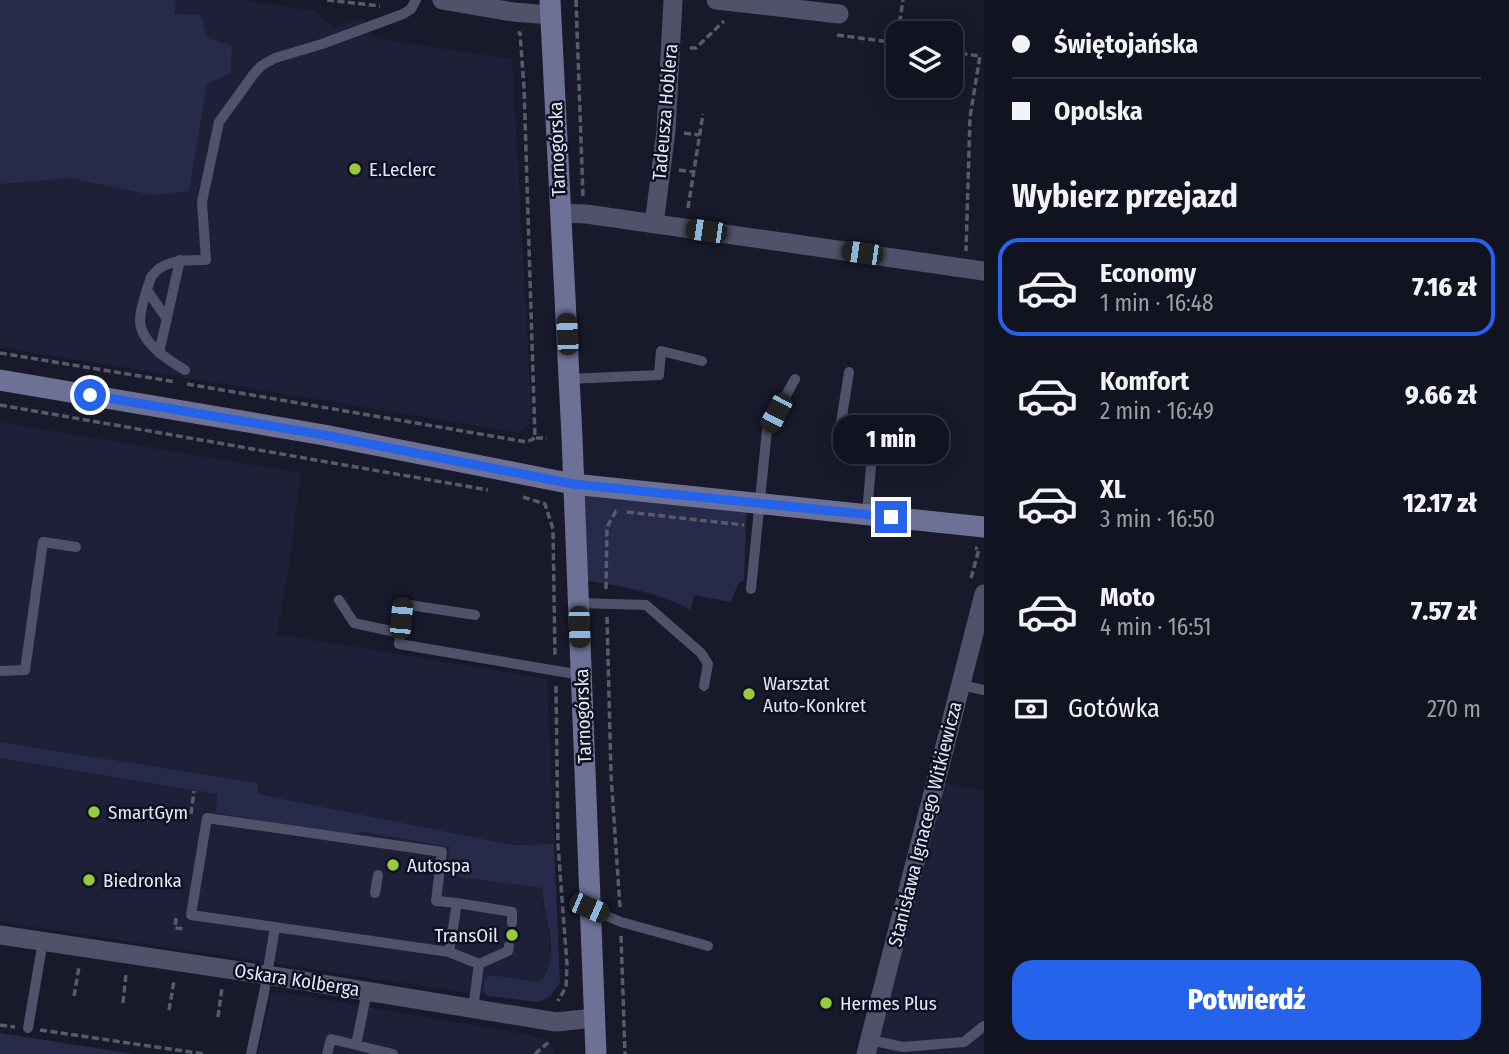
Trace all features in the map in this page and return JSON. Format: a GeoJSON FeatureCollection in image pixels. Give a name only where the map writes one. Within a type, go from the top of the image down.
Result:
{"type":"FeatureCollection","features":[{"type":"Feature","properties":{"kind":"main road","name":"Tarnogórska"},"geometry":{"type":"LineString","coordinates":[[551,8],[596,1054]]}},
{"type":"Feature","properties":{"kind":"main road"},"geometry":{"type":"LineString","coordinates":[[0,380],[324,435],[573,484],[984,527]]}},
{"type":"Feature","properties":{"kind":"street"},"geometry":{"type":"LineString","coordinates":[[442,0],[513,12],[551,8]]}},
{"type":"Feature","properties":{"kind":"street","name":"Tadeusza Hoblera"},"geometry":{"type":"LineString","coordinates":[[654,224],[666,131],[673,0]]}},
{"type":"Feature","properties":{"kind":"street"},"geometry":{"type":"LineString","coordinates":[[716,0],[839,14]]}},
{"type":"Feature","properties":{"kind":"street"},"geometry":{"type":"LineString","coordinates":[[560,213],[586,214],[975,270]]}},
{"type":"Feature","properties":{"kind":"street","name":"Stanisława Ignacego Witkiewicza"},"geometry":{"type":"LineString","coordinates":[[868,1047],[984,594]]}},
{"type":"Feature","properties":{"kind":"street","name":"Oskara Kolberga"},"geometry":{"type":"LineString","coordinates":[[0,935],[556,1022],[593,1018]]}},
{"type":"Feature","properties":{"kind":"lane"},"geometry":{"type":"LineString","coordinates":[[185,370],[159,353],[142,329],[140,320],[155,271],[180,260],[206,260],[202,202],[219,122],[261,66],[275,58],[322,44],[414,4]]}},
{"type":"Feature","properties":{"kind":"lane"},"geometry":{"type":"LineString","coordinates":[[159,353],[180,260]]}},
{"type":"Feature","properties":{"kind":"lane"},"geometry":{"type":"LineString","coordinates":[[147,290],[167,320]]}},
{"type":"Feature","properties":{"kind":"lane"},"geometry":{"type":"LineString","coordinates":[[569,379],[659,375],[661,351],[702,361]]}},
{"type":"Feature","properties":{"kind":"lane"},"geometry":{"type":"LineString","coordinates":[[849,372],[839,429],[873,442],[867,514]]}},
{"type":"Feature","properties":{"kind":"lane"},"geometry":{"type":"LineString","coordinates":[[751,589],[767,430],[794,379]]}},
{"type":"Feature","properties":{"kind":"lane"},"geometry":{"type":"LineString","coordinates":[[0,671],[25,670],[43,542],[76,547]]}},
{"type":"Feature","properties":{"kind":"lane"},"geometry":{"type":"LineString","coordinates":[[339,600],[354,623],[400,633]]}},
{"type":"Feature","properties":{"kind":"lane"},"geometry":{"type":"LineString","coordinates":[[578,603],[646,605],[701,653],[708,664],[704,686]]}},
{"type":"Feature","properties":{"kind":"lane"},"geometry":{"type":"LineString","coordinates":[[475,615],[402,604],[399,644],[581,675]]}},
{"type":"Feature","properties":{"kind":"lane"},"geometry":{"type":"LineString","coordinates":[[961,684],[984,690]]}},
{"type":"Feature","properties":{"kind":"lane"},"geometry":{"type":"LineString","coordinates":[[509,946],[508,951],[479,964],[449,952],[191,915],[207,818],[382,848],[442,852],[436,901],[512,912],[512,923]]}},
{"type":"Feature","properties":{"kind":"lane"},"geometry":{"type":"LineString","coordinates":[[375,893],[378,875]]}},
{"type":"Feature","properties":{"kind":"lane"},"geometry":{"type":"LineString","coordinates":[[449,952],[457,903]]}},
{"type":"Feature","properties":{"kind":"lane"},"geometry":{"type":"LineString","coordinates":[[589,908],[621,922],[708,946]]}},
{"type":"Feature","properties":{"kind":"lane"},"geometry":{"type":"LineString","coordinates":[[251,1054],[275,927]]}},
{"type":"Feature","properties":{"kind":"lane"},"geometry":{"type":"LineString","coordinates":[[28,1028],[43,941]]}},
{"type":"Feature","properties":{"kind":"lane"},"geometry":{"type":"LineString","coordinates":[[473,1009],[479,964]]}},
{"type":"Feature","properties":{"kind":"lane"},"geometry":{"type":"LineString","coordinates":[[356,1045],[367,991]]}},
{"type":"Feature","properties":{"kind":"lane"},"geometry":{"type":"LineString","coordinates":[[868,1047],[964,1042],[984,1026]]}},
{"type":"Feature","properties":{"kind":"lane"},"geometry":{"type":"LineString","coordinates":[[327,1054],[331,1039],[393,1054]]}},
{"type":"Feature","properties":{"kind":"path"},"geometry":{"type":"LineString","coordinates":[[327,0],[414,4]]}},
{"type":"Feature","properties":{"kind":"path"},"geometry":{"type":"LineString","coordinates":[[576,0],[583,199]]}},
{"type":"Feature","properties":{"kind":"path"},"geometry":{"type":"LineString","coordinates":[[900,21],[903,0]]}},
{"type":"Feature","properties":{"kind":"path"},"geometry":{"type":"LineString","coordinates":[[672,49],[696,48],[726,20]]}},
{"type":"Feature","properties":{"kind":"path"},"geometry":{"type":"LineString","coordinates":[[512,28],[520,33],[524,87],[535,438]]}},
{"type":"Feature","properties":{"kind":"path"},"geometry":{"type":"LineString","coordinates":[[835,35],[886,42]]}},
{"type":"Feature","properties":{"kind":"path"},"geometry":{"type":"LineString","coordinates":[[963,54],[980,56],[970,117],[975,270]]}},
{"type":"Feature","properties":{"kind":"path"},"geometry":{"type":"LineString","coordinates":[[686,217],[703,114]]}},
{"type":"Feature","properties":{"kind":"path"},"geometry":{"type":"LineString","coordinates":[[0,353],[527,442],[535,438],[547,438]]}},
{"type":"Feature","properties":{"kind":"path"},"geometry":{"type":"LineString","coordinates":[[0,405],[491,491]]}},
{"type":"Feature","properties":{"kind":"path"},"geometry":{"type":"LineString","coordinates":[[519,496],[545,504],[553,529],[558,845],[566,965],[566,987],[557,1003]]}},
{"type":"Feature","properties":{"kind":"path"},"geometry":{"type":"LineString","coordinates":[[625,1054],[621,922],[611,775],[606,603],[607,527],[616,511],[716,524],[757,526]]}},
{"type":"Feature","properties":{"kind":"path"},"geometry":{"type":"LineString","coordinates":[[969,547],[979,549],[971,578]]}},
{"type":"Feature","properties":{"kind":"path"},"geometry":{"type":"LineString","coordinates":[[74,996],[79,965]]}},
{"type":"Feature","properties":{"kind":"path"},"geometry":{"type":"LineString","coordinates":[[123,1003],[127,972]]}},
{"type":"Feature","properties":{"kind":"path"},"geometry":{"type":"LineString","coordinates":[[169,1010],[174,979]]}},
{"type":"Feature","properties":{"kind":"path"},"geometry":{"type":"LineString","coordinates":[[218,1017],[223,987]]}},
{"type":"Feature","properties":{"kind":"path"},"geometry":{"type":"LineString","coordinates":[[0,1025],[204,1054]]}},
{"type":"Feature","properties":{"kind":"path"},"geometry":{"type":"LineString","coordinates":[[535,1054],[545,1046]]}},
{"type":"Feature","properties":{"kind":"shaded area"},"geometry":{"type":"Polygon","coordinates":[[[0,0],[242,0],[316,11],[322,20],[335,27],[365,18],[374,38],[512,59],[532,421],[520,433],[0,347],[0,0]]]}},
{"type":"Feature","properties":{"kind":"shaded area"},"geometry":{"type":"Polygon","coordinates":[[[0,0],[176,0],[174,14],[201,15],[207,38],[232,46],[231,73],[207,84],[189,191],[152,195],[70,178],[0,184],[0,0]]]}},
{"type":"Feature","properties":{"kind":"shaded area"},"geometry":{"type":"Polygon","coordinates":[[[0,422],[301,473],[277,634],[547,679],[554,844],[513,845],[257,794],[258,783],[0,742],[0,422]]]}},
{"type":"Feature","properties":{"kind":"shaded area"},"geometry":{"type":"Polygon","coordinates":[[[573,484],[747,502],[744,580],[738,584],[731,602],[694,595],[691,610],[649,593],[577,579],[573,484]]]}},
{"type":"Feature","properties":{"kind":"shaded area"},"geometry":{"type":"Polygon","coordinates":[[[0,742],[258,783],[258,794],[513,845],[554,844],[560,983],[549,997],[538,1002],[488,996],[483,989],[484,980],[490,975],[539,982],[546,973],[551,950],[542,888],[446,875],[450,847],[365,832],[342,835],[216,813],[217,794],[0,758],[0,742]]]}},
{"type":"Feature","properties":{"kind":"shaded area"},"geometry":{"type":"Polygon","coordinates":[[[0,758],[217,794],[216,813],[342,835],[365,832],[450,847],[447,875],[542,888],[543,908],[548,918],[551,960],[547,975],[539,982],[490,975],[483,989],[488,996],[0,922],[0,758]]]}},
{"type":"Feature","properties":{"kind":"shaded area"},"geometry":{"type":"Polygon","coordinates":[[[936,781],[984,791],[984,1054],[866,1054],[936,781]]]}},
{"type":"Feature","properties":{"kind":"shaded area"},"geometry":{"type":"Polygon","coordinates":[[[280,992],[530,1035],[549,1041],[555,1054],[258,1054],[271,994],[280,992]]]}},
{"type":"Feature","properties":{"kind":"shaded area"},"geometry":{"type":"Polygon","coordinates":[[[0,1033],[134,1054],[0,1054],[0,1033]]]}},
{"type":"Feature","properties":{"kind":"place","name":"E.Leclerc"},"geometry":{"type":"Point","coordinates":[355,169]}},
{"type":"Feature","properties":{"kind":"place","name":"Warsztat Auto-Konkret"},"geometry":{"type":"Point","coordinates":[749,694]}},
{"type":"Feature","properties":{"kind":"place","name":"SmartGym"},"geometry":{"type":"Point","coordinates":[94,812]}},
{"type":"Feature","properties":{"kind":"place","name":"Autospa"},"geometry":{"type":"Point","coordinates":[393,865]}},
{"type":"Feature","properties":{"kind":"place","name":"Biedronka"},"geometry":{"type":"Point","coordinates":[89,880]}},
{"type":"Feature","properties":{"kind":"place","name":"TransOil"},"geometry":{"type":"Point","coordinates":[512,935]}},
{"type":"Feature","properties":{"kind":"place","name":"Hermes Plus"},"geometry":{"type":"Point","coordinates":[826,1003]}},
{"type":"Feature","properties":{"kind":"route"},"geometry":{"type":"LineString","coordinates":[[90,395],[324,435],[573,484],[891,517]]}}]}
